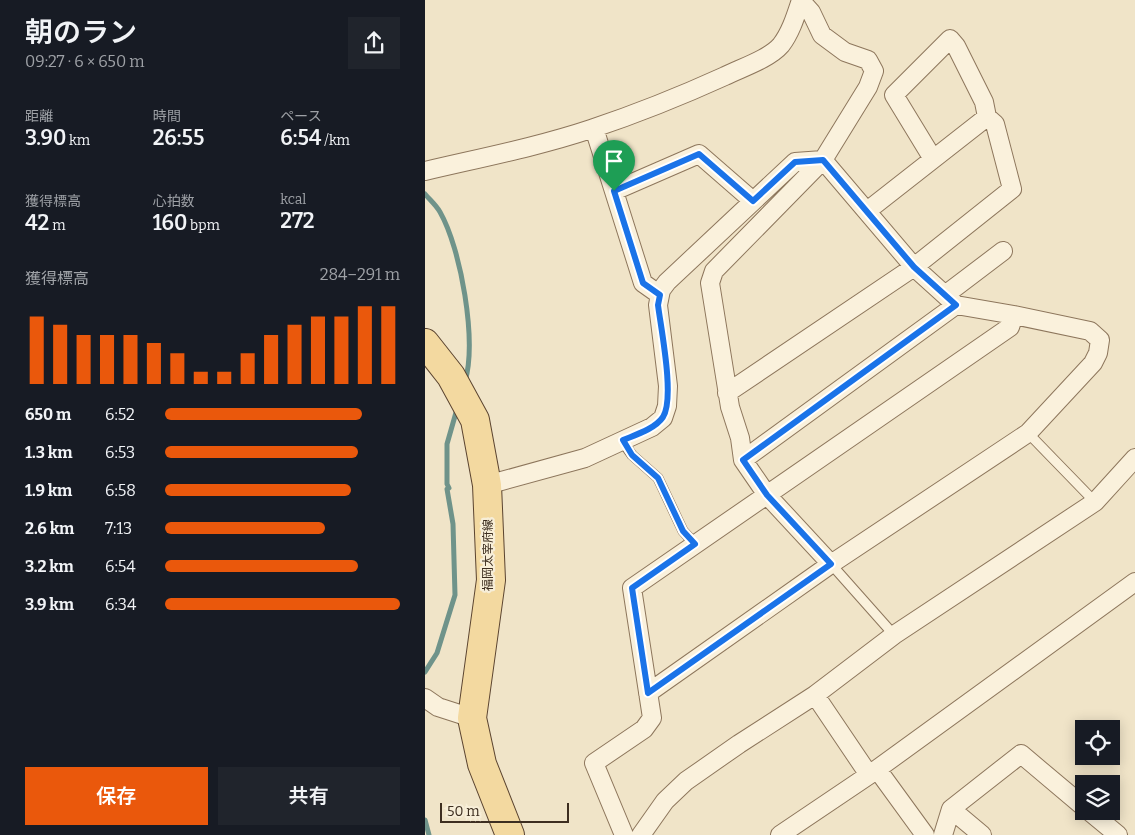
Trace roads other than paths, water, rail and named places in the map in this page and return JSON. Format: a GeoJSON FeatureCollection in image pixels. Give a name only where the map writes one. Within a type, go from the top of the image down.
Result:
{"type":"FeatureCollection","features":[{"type":"Feature","properties":{"kind":"main road","name":"福岡太宰府線"},"geometry":{"type":"LineString","coordinates":[[425,343],[451,376],[475,420],[487,485],[491,580],[472,718],[483,764],[510,835]]}},
{"type":"Feature","properties":{"kind":"street"},"geometry":{"type":"LineString","coordinates":[[425,171],[503,153],[594,128],[699,88],[761,59],[780,46],[793,24],[801,0]]}},
{"type":"Feature","properties":{"kind":"street"},"geometry":{"type":"LineString","coordinates":[[801,0],[811,12],[822,36],[845,52],[868,60],[874,71],[868,88],[823,160],[713,271],[710,283],[727,392],[740,438],[743,460],[767,495],[831,564]]}},
{"type":"Feature","properties":{"kind":"street"},"geometry":{"type":"LineString","coordinates":[[727,392],[914,267],[1012,189],[995,124],[987,117],[984,102],[957,46],[950,39],[894,95],[933,159]]}},
{"type":"Feature","properties":{"kind":"street"},"geometry":{"type":"LineString","coordinates":[[867,211],[987,117]]}},
{"type":"Feature","properties":{"kind":"street"},"geometry":{"type":"LineString","coordinates":[[594,128],[643,283],[660,295]]}},
{"type":"Feature","properties":{"kind":"street"},"geometry":{"type":"LineString","coordinates":[[614,191],[699,154],[753,201]]}},
{"type":"Feature","properties":{"kind":"street"},"geometry":{"type":"LineString","coordinates":[[487,485],[585,458],[652,427],[663,418],[667,406],[668,386],[658,305],[661,290],[667,282],[795,162],[823,160]]}},
{"type":"Feature","properties":{"kind":"street"},"geometry":{"type":"LineString","coordinates":[[648,693],[831,564],[1027,433],[1093,363],[1099,353],[1099,340],[1090,331],[951,300],[914,267],[823,160]]}},
{"type":"Feature","properties":{"kind":"street"},"geometry":{"type":"LineString","coordinates":[[743,460],[951,300],[1003,251]]}},
{"type":"Feature","properties":{"kind":"street"},"geometry":{"type":"LineString","coordinates":[[624,835],[594,762],[644,730],[652,718],[632,588],[1009,327],[1014,315]]}},
{"type":"Feature","properties":{"kind":"street"},"geometry":{"type":"LineString","coordinates":[[643,834],[665,801],[686,781],[815,695],[894,635],[1095,502],[1135,459]]}},
{"type":"Feature","properties":{"kind":"street"},"geometry":{"type":"LineString","coordinates":[[780,835],[873,772],[1135,582]]}},
{"type":"Feature","properties":{"kind":"street"},"geometry":{"type":"LineString","coordinates":[[815,695],[873,772],[925,835]]}},
{"type":"Feature","properties":{"kind":"street"},"geometry":{"type":"LineString","coordinates":[[425,698],[438,707],[472,718]]}},
{"type":"Feature","properties":{"kind":"street"},"geometry":{"type":"LineString","coordinates":[[943,835],[951,809],[1021,754],[1075,799]]}},
{"type":"Feature","properties":{"kind":"street"},"geometry":{"type":"LineString","coordinates":[[951,809],[981,835]]}},
{"type":"Feature","properties":{"kind":"street"},"geometry":{"type":"LineString","coordinates":[[1100,820],[1118,835]]}},
{"type":"Feature","properties":{"kind":"lane"},"geometry":{"type":"LineString","coordinates":[[1027,433],[1095,502]]}},
{"type":"Feature","properties":{"kind":"lane"},"geometry":{"type":"LineString","coordinates":[[623,440],[632,455],[658,478],[683,531],[695,544]]}},
{"type":"Feature","properties":{"kind":"lane"},"geometry":{"type":"LineString","coordinates":[[831,564],[894,635]]}},
{"type":"Feature","properties":{"kind":"waterway"},"geometry":{"type":"LineString","coordinates":[[425,194],[438,209],[448,228],[460,271],[468,320],[468,364],[465,382]]}},
{"type":"Feature","properties":{"kind":"waterway"},"geometry":{"type":"LineString","coordinates":[[425,672],[437,653],[455,595],[453,524],[447,489],[449,488],[447,484],[447,444],[457,409]]}},
{"type":"Feature","properties":{"kind":"waterway"},"geometry":{"type":"LineString","coordinates":[[425,820],[429,835]]}}]}
